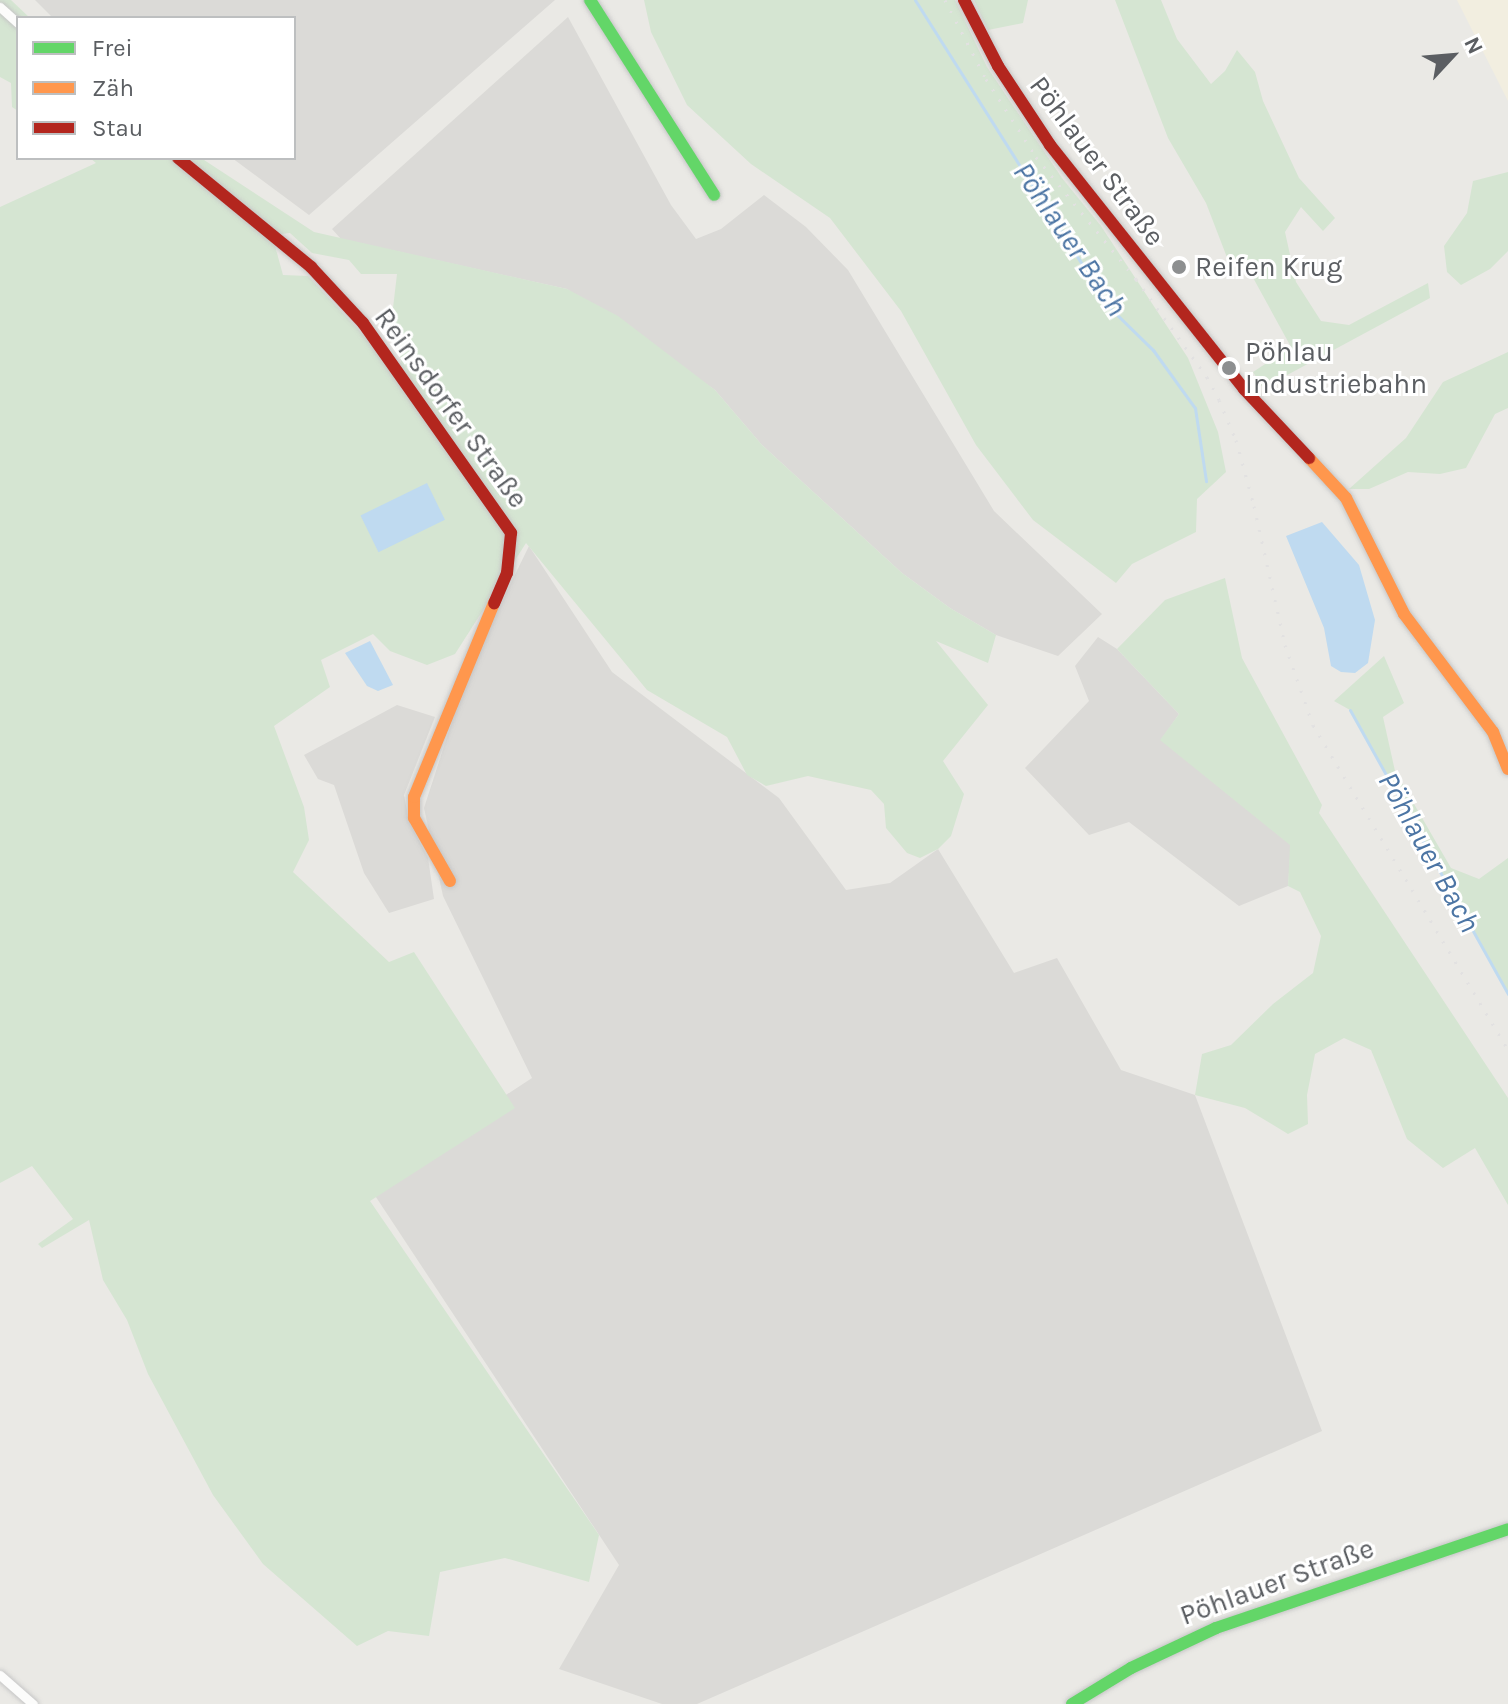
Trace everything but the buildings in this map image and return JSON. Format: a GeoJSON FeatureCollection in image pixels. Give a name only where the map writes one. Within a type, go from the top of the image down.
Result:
{"type":"FeatureCollection","features":[{"type":"Feature","properties":{"kind":"street"},"geometry":{"type":"LineString","coordinates":[[590,0],[714,195]]}},
{"type":"Feature","properties":{"kind":"street","name":"Pöhlauer Straße"},"geometry":{"type":"LineString","coordinates":[[964,0],[998,66],[1050,145],[1244,389],[1346,498],[1364,528],[1404,614],[1493,732],[1508,769]]}},
{"type":"Feature","properties":{"kind":"street"},"geometry":{"type":"LineString","coordinates":[[0,7],[16,21]]}},
{"type":"Feature","properties":{"kind":"street","name":"Reinsdorfer Straße"},"geometry":{"type":"LineString","coordinates":[[180,160],[311,267],[363,323],[511,533],[507,573],[457,686],[414,797],[414,818],[450,881]]}},
{"type":"Feature","properties":{"kind":"street","name":"Pöhlauer Straße"},"geometry":{"type":"LineString","coordinates":[[1072,1704],[1131,1668],[1216,1628],[1508,1529]]}},
{"type":"Feature","properties":{"kind":"street"},"geometry":{"type":"LineString","coordinates":[[0,1675],[33,1704]]}},
{"type":"Feature","properties":{"kind":"shaded area"},"geometry":{"type":"Polygon","coordinates":[[[35,0],[555,0],[309,215],[235,160],[296,160],[296,16],[51,16],[35,0]]]}},
{"type":"Feature","properties":{"kind":"shaded area"},"geometry":{"type":"Polygon","coordinates":[[[1457,0],[1508,0],[1508,101],[1457,0]]]}},
{"type":"Feature","properties":{"kind":"shaded area"},"geometry":{"type":"Polygon","coordinates":[[[568,17],[671,205],[696,239],[721,229],[764,195],[806,227],[848,270],[994,511],[1102,614],[1058,656],[996,635],[950,608],[902,573],[762,445],[715,390],[567,289],[341,239],[332,229],[568,17]]]}},
{"type":"Feature","properties":{"kind":"shaded area"},"geometry":{"type":"Polygon","coordinates":[[[529,546],[612,672],[779,798],[846,890],[890,883],[938,849],[1014,973],[1057,958],[1121,1070],[1195,1095],[1322,1431],[697,1704],[662,1704],[559,1669],[619,1565],[368,1185],[532,1078],[443,896],[424,808],[469,669],[529,546]]]}},
{"type":"Feature","properties":{"kind":"shaded area"},"geometry":{"type":"Polygon","coordinates":[[[1098,637],[1117,649],[1179,714],[1161,740],[1291,845],[1288,886],[1239,906],[1129,822],[1089,835],[1025,768],[1089,701],[1075,666],[1098,637]]]}},
{"type":"Feature","properties":{"kind":"shaded area"},"geometry":{"type":"Polygon","coordinates":[[[397,705],[435,717],[404,795],[409,821],[428,858],[434,899],[389,913],[364,873],[334,785],[318,779],[304,755],[397,705]]]}},
{"type":"Feature","properties":{"kind":"green space"},"geometry":{"type":"Polygon","coordinates":[[[0,0],[11,0],[28,16],[16,16],[16,110],[12,107],[11,83],[0,77],[0,0]]]}},
{"type":"Feature","properties":{"kind":"green space"},"geometry":{"type":"Polygon","coordinates":[[[644,0],[955,0],[987,67],[1062,178],[1101,226],[1188,358],[1218,432],[1226,472],[1197,499],[1196,532],[1132,564],[1116,583],[1033,520],[976,445],[901,311],[830,218],[751,164],[687,105],[651,32],[644,0]]]}},
{"type":"Feature","properties":{"kind":"green space"},"geometry":{"type":"Polygon","coordinates":[[[974,0],[1028,0],[1023,23],[988,30],[974,0]]]}},
{"type":"Feature","properties":{"kind":"green space"},"geometry":{"type":"Polygon","coordinates":[[[1115,0],[1161,0],[1177,39],[1211,84],[1225,71],[1237,50],[1255,72],[1263,101],[1299,178],[1335,218],[1323,231],[1301,207],[1285,232],[1296,282],[1321,321],[1349,325],[1428,283],[1430,298],[1263,388],[1253,372],[1291,347],[1251,274],[1228,260],[1206,203],[1168,138],[1115,0]]]}},
{"type":"Feature","properties":{"kind":"green space"},"geometry":{"type":"Polygon","coordinates":[[[92,160],[204,160],[314,232],[567,289],[618,316],[715,390],[762,445],[902,573],[950,608],[996,635],[988,663],[936,641],[988,705],[943,761],[964,794],[951,836],[938,849],[920,858],[907,853],[886,828],[884,804],[871,790],[808,776],[766,786],[747,775],[727,737],[647,690],[526,543],[455,654],[427,665],[390,651],[373,634],[321,660],[330,687],[274,726],[304,807],[309,840],[293,872],[389,962],[414,952],[515,1108],[370,1201],[599,1535],[589,1582],[505,1558],[440,1572],[429,1636],[388,1631],[357,1646],[263,1564],[213,1495],[148,1374],[127,1320],[103,1280],[89,1220],[42,1248],[38,1244],[73,1219],[32,1166],[0,1183],[0,207],[96,163],[92,160]],[[290,233],[272,235],[283,275],[308,276],[393,367],[401,362],[393,308],[397,274],[361,274],[349,260],[312,253],[290,233]]]}},
{"type":"Feature","properties":{"kind":"green space"},"geometry":{"type":"Polygon","coordinates":[[[1508,172],[1508,251],[1490,269],[1461,285],[1447,272],[1444,246],[1467,213],[1473,181],[1508,172]]]}},
{"type":"Feature","properties":{"kind":"green space"},"geometry":{"type":"Polygon","coordinates":[[[1508,352],[1508,408],[1495,414],[1466,468],[1440,474],[1408,472],[1369,489],[1349,489],[1406,438],[1443,382],[1508,352]]]}},
{"type":"Feature","properties":{"kind":"green space"},"geometry":{"type":"Polygon","coordinates":[[[1225,578],[1242,658],[1322,805],[1319,813],[1508,1098],[1508,1205],[1475,1148],[1443,1168],[1407,1139],[1371,1050],[1344,1038],[1315,1054],[1307,1095],[1308,1124],[1288,1134],[1245,1108],[1195,1095],[1202,1054],[1231,1045],[1273,1004],[1313,973],[1321,936],[1300,892],[1288,886],[1290,845],[1160,740],[1179,714],[1117,649],[1165,600],[1225,578]]]}},
{"type":"Feature","properties":{"kind":"green space"},"geometry":{"type":"Polygon","coordinates":[[[1384,656],[1404,703],[1383,717],[1395,771],[1451,868],[1479,879],[1508,858],[1508,994],[1350,710],[1334,701],[1384,656]]]}},
{"type":"Feature","properties":{"kind":"water"},"geometry":{"type":"Polygon","coordinates":[[[427,483],[445,520],[378,552],[360,515],[427,483]]]}},
{"type":"Feature","properties":{"kind":"water"},"geometry":{"type":"Polygon","coordinates":[[[1322,522],[1359,565],[1375,620],[1368,663],[1355,673],[1341,672],[1331,666],[1324,628],[1286,536],[1322,522]]]}},
{"type":"Feature","properties":{"kind":"water"},"geometry":{"type":"Polygon","coordinates":[[[370,641],[393,685],[378,691],[367,686],[345,653],[370,641]]]}},
{"type":"Feature","properties":{"kind":"waterway","name":"Pöhlauer Bach"},"geometry":{"type":"LineString","coordinates":[[915,0],[1109,307],[1153,350],[1195,408],[1206,481]]}},
{"type":"Feature","properties":{"kind":"waterway","name":"Pöhlauer Bach"},"geometry":{"type":"LineString","coordinates":[[1350,710],[1508,994]]}},
{"type":"Feature","properties":{"kind":"railway"},"geometry":{"type":"LineString","coordinates":[[945,0],[986,79],[1036,157],[1136,279],[1207,377],[1236,440],[1285,645],[1313,725],[1508,1049]]}},
{"type":"Feature","properties":{"kind":"traffic: fast"},"geometry":{"type":"LineString","coordinates":[[590,0],[714,195]]}},
{"type":"Feature","properties":{"kind":"traffic: fast"},"geometry":{"type":"LineString","coordinates":[[1072,1704],[1131,1668],[1216,1628],[1508,1529]]}},
{"type":"Feature","properties":{"kind":"traffic: slow"},"geometry":{"type":"LineString","coordinates":[[1309,458],[1346,498],[1404,614],[1493,732],[1508,769]]}},
{"type":"Feature","properties":{"kind":"traffic: slow"},"geometry":{"type":"LineString","coordinates":[[450,881],[414,818],[414,797],[494,603]]}},
{"type":"Feature","properties":{"kind":"traffic: jam"},"geometry":{"type":"LineString","coordinates":[[964,0],[998,66],[1050,145],[1244,389],[1309,458]]}},
{"type":"Feature","properties":{"kind":"traffic: jam"},"geometry":{"type":"LineString","coordinates":[[180,160],[311,267],[363,323],[511,533],[507,573],[494,603]]}},
{"type":"Feature","properties":{"kind":"place","name":"Reifen Krug"},"geometry":{"type":"Point","coordinates":[1179,267]}},
{"type":"Feature","properties":{"kind":"place","name":"Pöhlau Industriebahn"},"geometry":{"type":"Point","coordinates":[1229,368]}}]}
